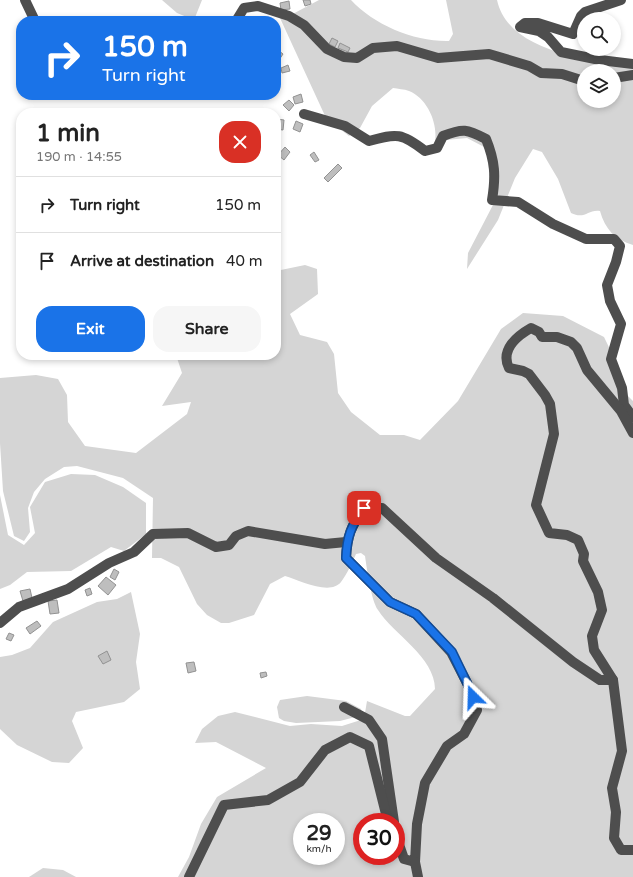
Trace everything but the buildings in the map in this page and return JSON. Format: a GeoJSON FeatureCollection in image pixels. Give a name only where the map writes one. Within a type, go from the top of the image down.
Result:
{"type":"FeatureCollection","features":[{"type":"Feature","properties":{"kind":"street"},"geometry":{"type":"LineString","coordinates":[[25,0],[33,16]]}},
{"type":"Feature","properties":{"kind":"street"},"geometry":{"type":"LineString","coordinates":[[620,0],[585,12],[581,16],[573,34],[538,23],[525,23],[520,27],[539,31],[548,37],[561,52],[600,60],[633,64]]}},
{"type":"Feature","properties":{"kind":"street"},"geometry":{"type":"LineString","coordinates":[[239,16],[244,8],[258,6],[289,16],[304,25],[327,49],[344,57],[357,58],[374,48],[397,46],[438,58],[489,54],[529,66],[541,73],[562,74],[577,79]]}},
{"type":"Feature","properties":{"kind":"street"},"geometry":{"type":"LineString","coordinates":[[621,77],[633,75]]}},
{"type":"Feature","properties":{"kind":"street"},"geometry":{"type":"LineString","coordinates":[[304,114],[344,126],[369,141],[393,134],[411,140],[425,151],[437,148],[443,136],[459,130],[474,133],[486,139],[491,150],[496,169],[492,200],[518,202],[553,224],[586,239],[614,239],[620,246],[616,262],[607,285],[610,301],[621,324],[612,359],[622,388],[624,405],[633,417]]}},
{"type":"Feature","properties":{"kind":"street"},"geometry":{"type":"LineString","coordinates":[[633,433],[621,411],[587,370],[577,348],[571,342],[557,337],[542,337],[539,332],[531,328],[519,335],[506,350],[506,363],[509,368],[529,374],[550,404],[554,434],[536,505],[549,533],[567,535],[578,540],[584,554],[583,561],[598,592],[602,610],[592,636],[594,650],[613,680],[622,751],[612,788],[616,812],[614,838],[621,850],[633,850]]}},
{"type":"Feature","properties":{"kind":"street"},"geometry":{"type":"LineString","coordinates":[[418,877],[415,862],[417,824],[425,783],[448,746],[464,734],[477,710],[468,685],[452,652],[416,614],[390,602],[346,558],[346,542],[351,526],[364,508],[382,508],[436,558],[493,598],[573,662],[600,680],[613,680]]}},
{"type":"Feature","properties":{"kind":"street"},"geometry":{"type":"LineString","coordinates":[[0,623],[19,607],[68,589],[109,564],[134,552],[153,534],[188,533],[216,547],[229,545],[236,536],[248,531],[325,544],[346,542]]}},
{"type":"Feature","properties":{"kind":"street"},"geometry":{"type":"LineString","coordinates":[[344,708],[369,720],[382,739],[393,813]]}},
{"type":"Feature","properties":{"kind":"street"},"geometry":{"type":"LineString","coordinates":[[188,877],[224,805],[268,800],[300,782],[325,750],[350,737],[369,746],[386,813]]}},
{"type":"Feature","properties":{"kind":"street"},"geometry":{"type":"LineString","coordinates":[[405,859],[415,862]]}},
{"type":"Feature","properties":{"kind":"shaded area"},"geometry":{"type":"Polygon","coordinates":[[[162,0],[202,0],[196,16],[184,16],[177,13],[162,0]]]}},
{"type":"Feature","properties":{"kind":"shaded area"},"geometry":{"type":"Polygon","coordinates":[[[319,0],[351,0],[371,17],[396,30],[423,39],[449,41],[453,34],[446,0],[497,0],[504,18],[517,31],[534,42],[553,50],[574,56],[614,64],[577,64],[577,108],[621,108],[621,65],[633,67],[633,245],[621,240],[612,233],[605,223],[600,211],[592,211],[583,215],[571,213],[558,179],[542,152],[533,149],[515,178],[498,220],[467,269],[468,253],[494,203],[488,149],[467,138],[435,141],[435,127],[433,119],[426,105],[415,94],[403,89],[393,88],[372,106],[360,128],[349,136],[326,118],[281,18],[289,16],[319,0]]]}},
{"type":"Feature","properties":{"kind":"shaded area"},"geometry":{"type":"Polygon","coordinates":[[[305,265],[317,269],[318,294],[290,314],[300,335],[327,342],[334,354],[338,393],[351,412],[380,435],[404,435],[420,440],[458,401],[501,329],[523,313],[563,316],[604,337],[619,368],[626,394],[633,401],[633,877],[178,877],[189,857],[201,824],[217,797],[266,768],[216,742],[195,743],[202,729],[218,716],[235,712],[290,726],[311,724],[342,726],[364,719],[367,701],[405,716],[410,716],[435,689],[433,677],[421,656],[393,628],[378,610],[371,592],[365,556],[361,553],[356,554],[345,576],[336,586],[330,588],[314,586],[285,576],[270,584],[254,615],[229,623],[221,623],[207,615],[197,604],[179,567],[161,558],[152,558],[153,498],[123,478],[77,466],[64,467],[45,479],[34,492],[28,508],[30,532],[24,541],[14,536],[3,491],[0,443],[0,378],[36,375],[58,379],[67,395],[68,422],[85,446],[136,453],[187,414],[191,402],[162,406],[182,373],[178,360],[281,360],[281,270],[305,265]]]}},
{"type":"Feature","properties":{"kind":"shaded area"},"geometry":{"type":"Polygon","coordinates":[[[71,474],[95,475],[123,487],[146,503],[146,534],[124,551],[111,547],[71,571],[27,572],[10,585],[0,589],[0,495],[8,535],[24,545],[35,533],[30,507],[45,482],[71,474]]]}},
{"type":"Feature","properties":{"kind":"shaded area"},"geometry":{"type":"Polygon","coordinates":[[[131,592],[140,634],[136,662],[140,689],[124,702],[76,712],[72,721],[83,748],[69,763],[52,762],[17,745],[0,729],[0,657],[12,655],[30,648],[53,622],[97,602],[117,599],[131,592]]]}},
{"type":"Feature","properties":{"kind":"shaded area"},"geometry":{"type":"Polygon","coordinates":[[[307,696],[346,701],[361,709],[362,712],[359,716],[340,721],[296,723],[284,721],[279,718],[277,707],[280,700],[307,696]]]}},
{"type":"Feature","properties":{"kind":"shaded area"},"geometry":{"type":"Polygon","coordinates":[[[43,868],[63,870],[76,877],[29,877],[43,868]]]}},
{"type":"Feature","properties":{"kind":"route"},"geometry":{"type":"LineString","coordinates":[[364,508],[351,526],[346,542],[346,558],[390,602],[416,614],[452,652],[473,697]]}}]}
